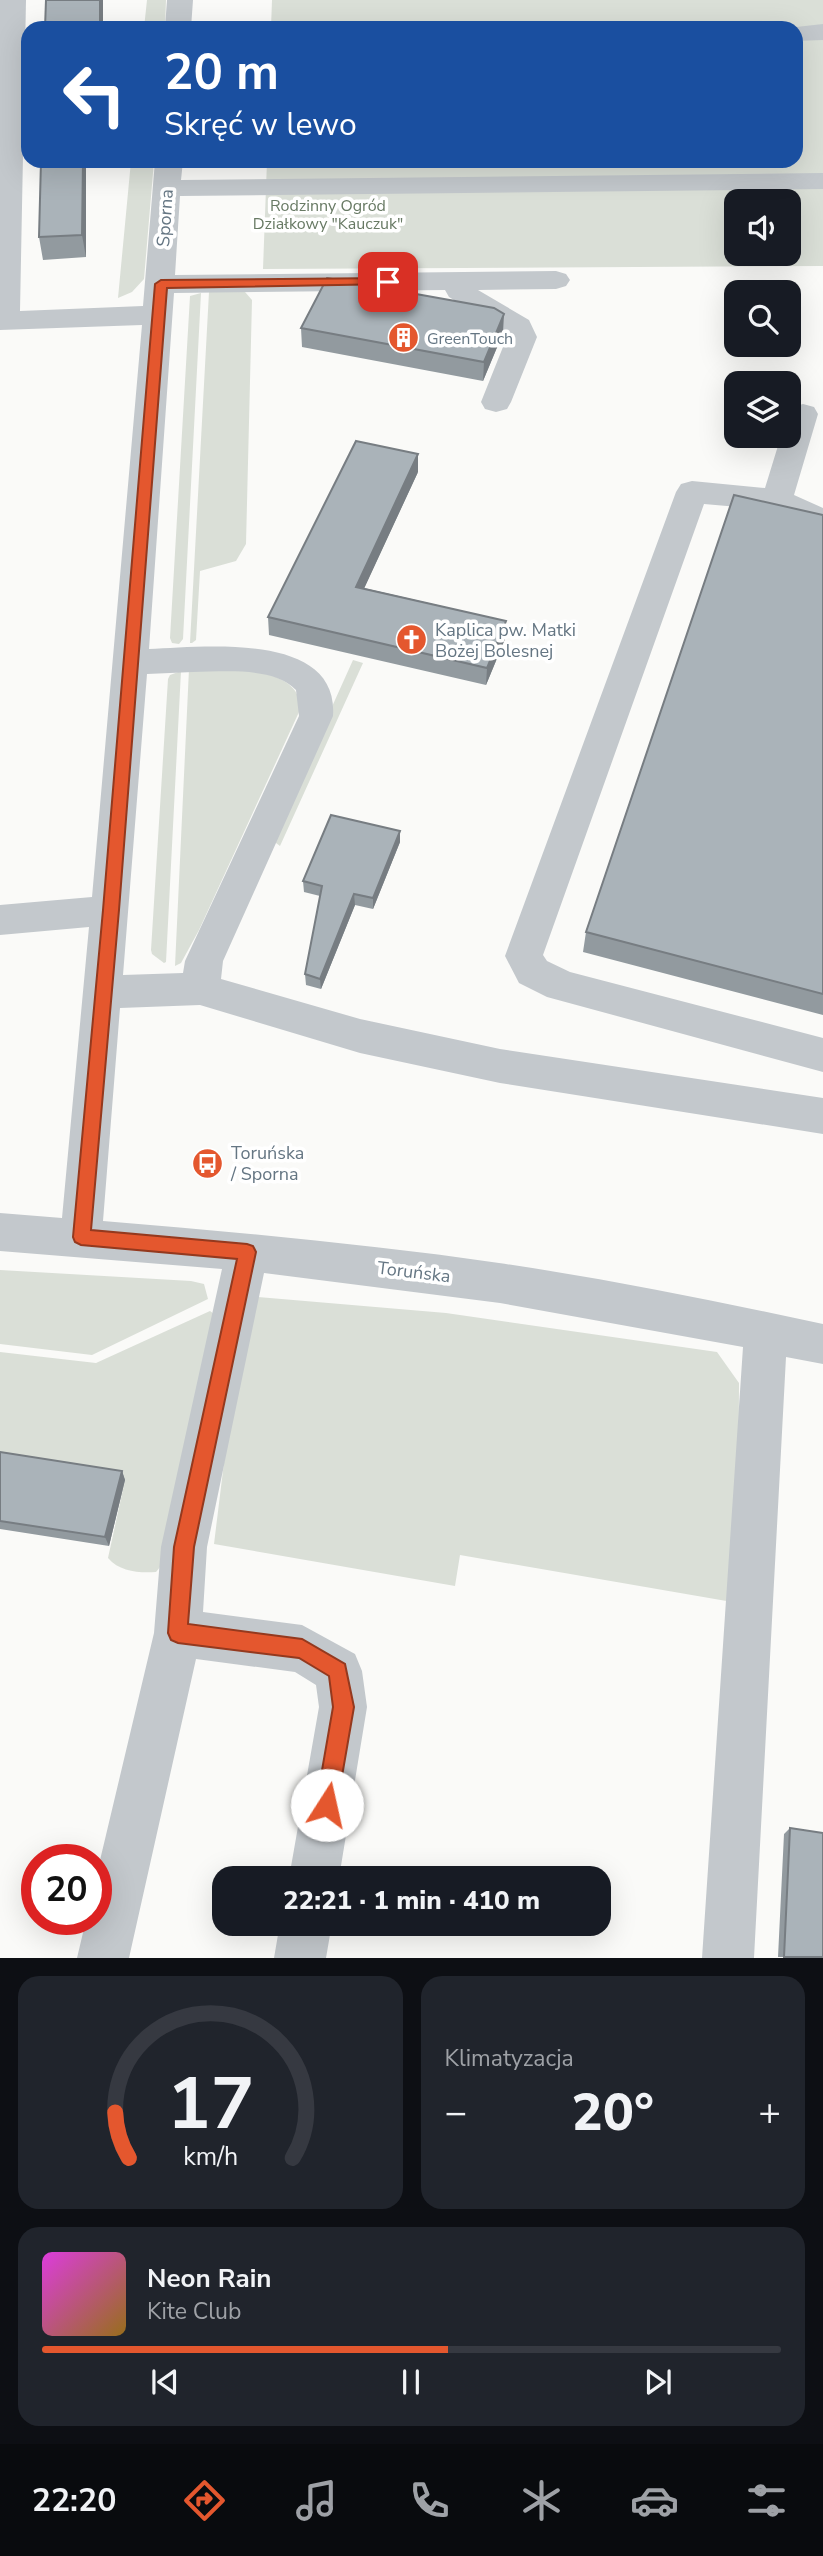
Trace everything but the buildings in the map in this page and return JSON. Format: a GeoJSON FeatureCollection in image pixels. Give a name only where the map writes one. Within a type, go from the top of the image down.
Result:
{"type":"FeatureCollection","features":[{"type":"Feature","properties":{"kind":"street"},"geometry":{"type":"LineString","coordinates":[[13,0],[2,321],[159,315]]}},
{"type":"Feature","properties":{"kind":"street"},"geometry":{"type":"LineString","coordinates":[[178,21],[180,0]]}},
{"type":"Feature","properties":{"kind":"street"},"geometry":{"type":"LineString","coordinates":[[803,33],[823,32]]}},
{"type":"Feature","properties":{"kind":"street"},"geometry":{"type":"LineString","coordinates":[[168,174],[823,181]]}},
{"type":"Feature","properties":{"kind":"street","name":"Sporna"},"geometry":{"type":"LineString","coordinates":[[81,1237],[111,910],[168,174]]}},
{"type":"Feature","properties":{"kind":"street"},"geometry":{"type":"LineString","coordinates":[[161,284],[556,280]]}},
{"type":"Feature","properties":{"kind":"street"},"geometry":{"type":"LineString","coordinates":[[439,281],[519,327],[523,337],[496,402]]}},
{"type":"Feature","properties":{"kind":"street"},"geometry":{"type":"LineString","coordinates":[[777,500],[803,414]]}},
{"type":"Feature","properties":{"kind":"street"},"geometry":{"type":"LineString","coordinates":[[823,521],[777,500],[692,492],[524,956],[533,972],[561,986],[823,1055]]}},
{"type":"Feature","properties":{"kind":"street"},"geometry":{"type":"LineString","coordinates":[[131,662],[252,661],[272,664],[298,672],[311,685],[315,695],[316,716],[204,961],[200,989]]}},
{"type":"Feature","properties":{"kind":"street"},"geometry":{"type":"LineString","coordinates":[[0,920],[111,910]]}},
{"type":"Feature","properties":{"kind":"street"},"geometry":{"type":"LineString","coordinates":[[103,992],[200,989],[360,1036],[499,1066],[823,1116]]}},
{"type":"Feature","properties":{"kind":"street","name":"Toruńska"},"geometry":{"type":"LineString","coordinates":[[0,1232],[247,1252],[500,1283],[823,1344]]}},
{"type":"Feature","properties":{"kind":"street"},"geometry":{"type":"LineString","coordinates":[[103,1958],[178,1633],[184,1547],[247,1252]]}},
{"type":"Feature","properties":{"kind":"street"},"geometry":{"type":"LineString","coordinates":[[728,1958],[766,1332]]}},
{"type":"Feature","properties":{"kind":"street"},"geometry":{"type":"LineString","coordinates":[[178,1633],[302,1649],[338,1671],[344,1707],[316,1866]]}},
{"type":"Feature","properties":{"kind":"street"},"geometry":{"type":"LineString","coordinates":[[300,1958],[304,1936]]}},
{"type":"Feature","properties":{"kind":"green space"},"geometry":{"type":"Polygon","coordinates":[[[147,0],[166,0],[165,21],[145,21],[147,0]]]}},
{"type":"Feature","properties":{"kind":"green space","name":"Rodzinny Ogród Działkowy \"Kauczuk\""},"geometry":{"type":"Polygon","coordinates":[[[272,0],[823,0],[823,266],[263,269],[267,168],[803,168],[803,21],[271,21],[272,0]]]}},
{"type":"Feature","properties":{"kind":"green space"},"geometry":{"type":"Polygon","coordinates":[[[130,168],[153,168],[144,279],[132,292],[118,298],[130,168]]]}},
{"type":"Feature","properties":{"kind":"green space"},"geometry":{"type":"Polygon","coordinates":[[[209,292],[245,292],[252,300],[246,544],[236,561],[200,571],[196,640],[190,643],[209,292]]]}},
{"type":"Feature","properties":{"kind":"green space"},"geometry":{"type":"Polygon","coordinates":[[[201,293],[183,639],[179,644],[172,643],[170,638],[190,296],[201,293]]]}},
{"type":"Feature","properties":{"kind":"green space"},"geometry":{"type":"Polygon","coordinates":[[[353,660],[363,663],[280,846],[272,840],[353,660]]]}},
{"type":"Feature","properties":{"kind":"green space"},"geometry":{"type":"Polygon","coordinates":[[[239,667],[270,675],[289,684],[296,691],[299,712],[199,930],[181,963],[175,966],[189,669],[239,667]]]}},
{"type":"Feature","properties":{"kind":"green space"},"geometry":{"type":"Polygon","coordinates":[[[181,671],[164,963],[152,954],[151,950],[168,679],[170,675],[181,671]]]}},
{"type":"Feature","properties":{"kind":"green space"},"geometry":{"type":"Polygon","coordinates":[[[0,1270],[191,1281],[204,1284],[208,1299],[92,1355],[0,1344],[0,1270]]]}},
{"type":"Feature","properties":{"kind":"green space"},"geometry":{"type":"Polygon","coordinates":[[[258,1297],[446,1313],[717,1352],[739,1383],[738,1603],[460,1555],[455,1586],[214,1544],[242,1316],[258,1297]]]}},
{"type":"Feature","properties":{"kind":"green space"},"geometry":{"type":"Polygon","coordinates":[[[210,1311],[217,1316],[169,1556],[156,1572],[124,1569],[108,1558],[125,1480],[0,1461],[0,1352],[96,1363],[210,1311]]]}},
{"type":"Feature","properties":{"kind":"place","name":"GreenTouch"},"geometry":{"type":"Point","coordinates":[404,338]}},
{"type":"Feature","properties":{"kind":"place","name":"Kaplica pw. Matki Bożej Bolesnej"},"geometry":{"type":"Point","coordinates":[412,640]}},
{"type":"Feature","properties":{"kind":"place","name":"Toruńska / Sporna"},"geometry":{"type":"Point","coordinates":[208,1163]}},
{"type":"Feature","properties":{"kind":"route"},"geometry":{"type":"LineString","coordinates":[[327,1805],[344,1707],[338,1671],[302,1649],[178,1633],[184,1547],[247,1252],[81,1237],[111,910],[161,284],[388,282]]}}]}
